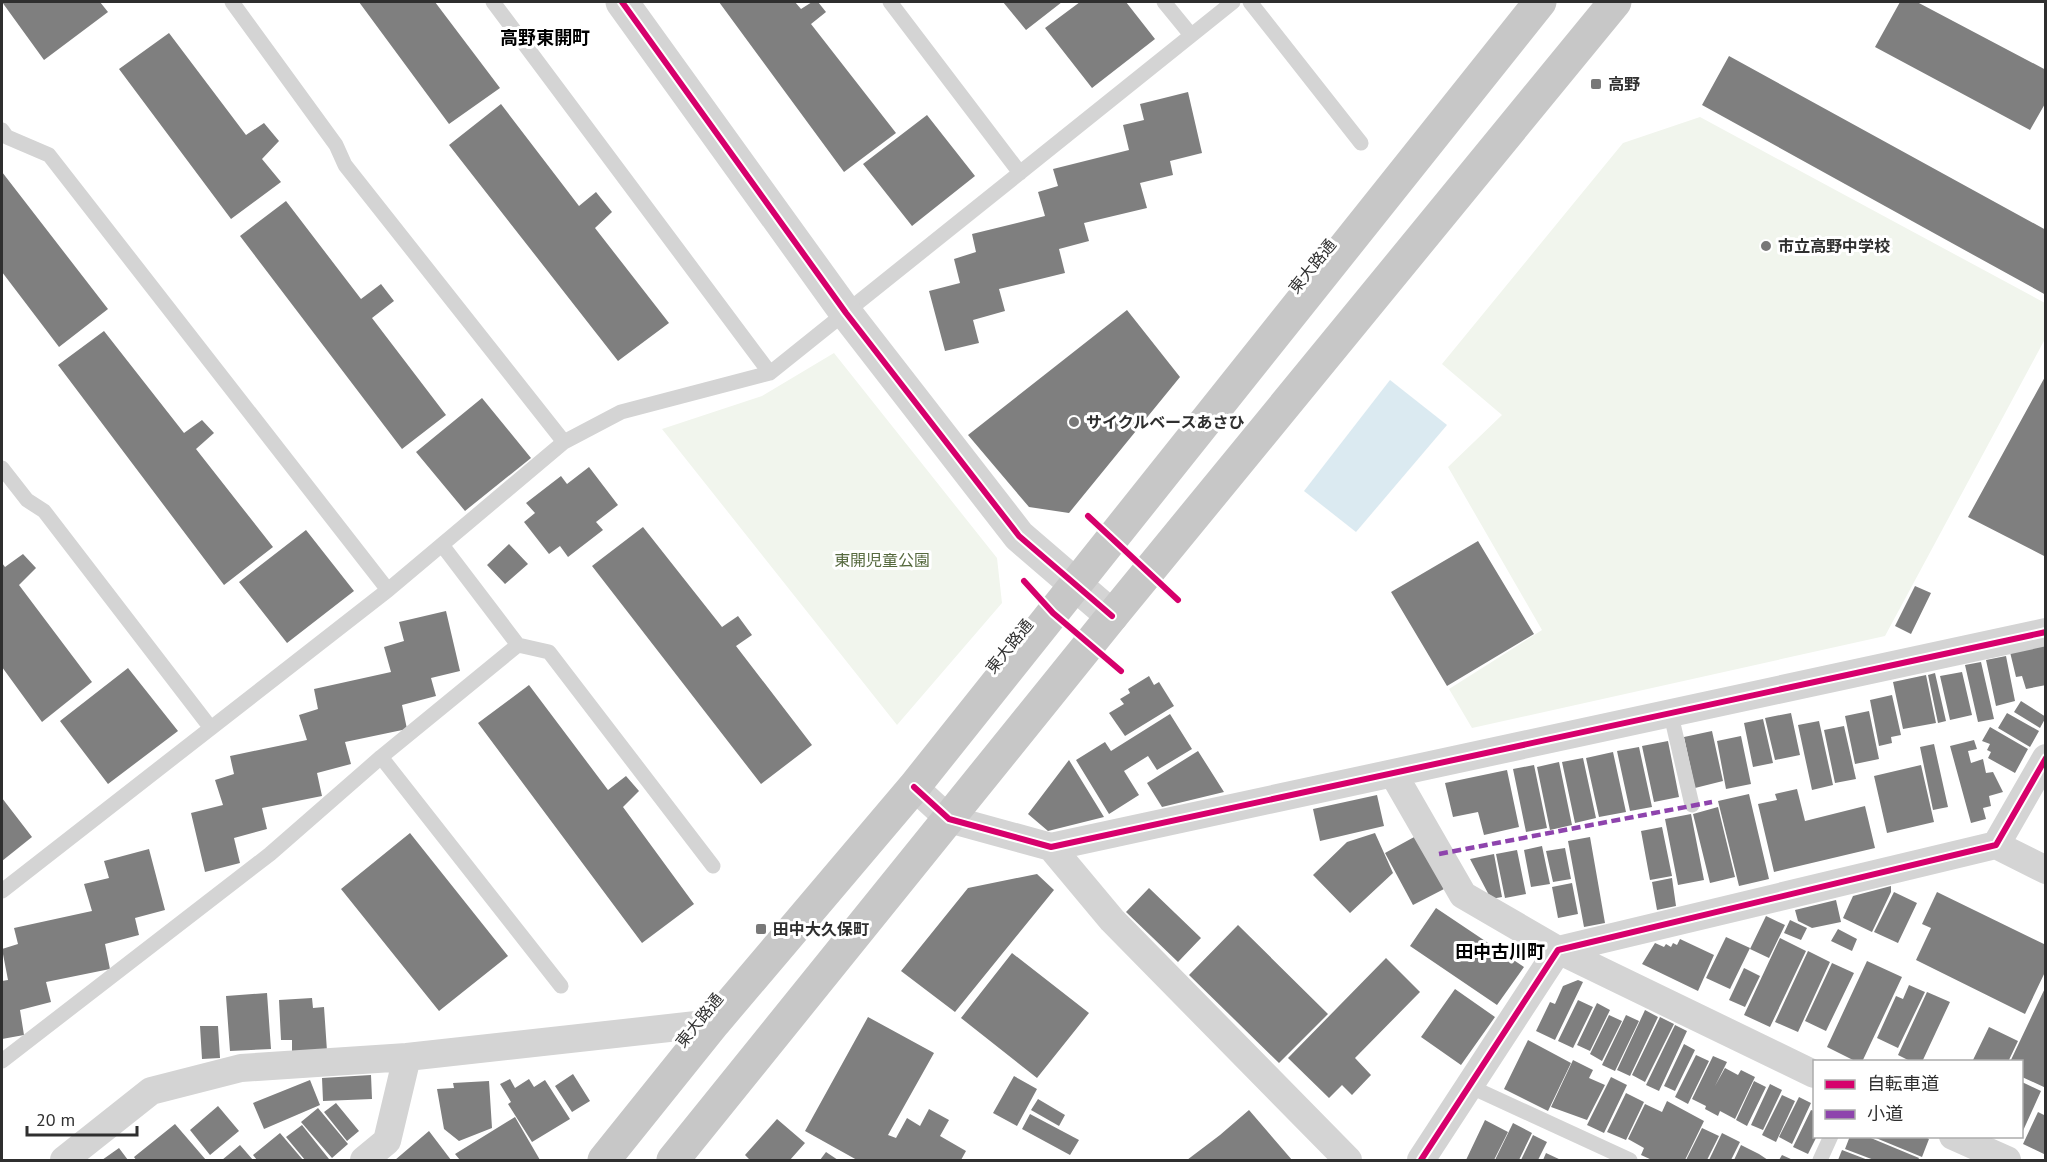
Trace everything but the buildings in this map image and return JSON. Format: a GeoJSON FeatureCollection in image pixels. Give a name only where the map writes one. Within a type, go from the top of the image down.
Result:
{"type":"FeatureCollection","features":[{"type":"Feature","properties":{"kind":"main road","name":"東大路通"},"geometry":{"type":"LineString","coordinates":[[604,1161],[714,1023],[914,787],[1540,2]]}},
{"type":"Feature","properties":{"kind":"main road"},"geometry":{"type":"LineString","coordinates":[[673,1161],[1112,616],[1615,2]]}},
{"type":"Feature","properties":{"kind":"street"},"geometry":{"type":"LineString","coordinates":[[622,2],[846,313],[1019,536],[1112,616]]}},
{"type":"Feature","properties":{"kind":"street"},"geometry":{"type":"LineString","coordinates":[[914,787],[949,819],[1051,847],[1394,775],[2046,632]]}},
{"type":"Feature","properties":{"kind":"street"},"geometry":{"type":"LineString","coordinates":[[1996,845],[2046,758]]}},
{"type":"Feature","properties":{"kind":"street"},"geometry":{"type":"LineString","coordinates":[[1394,775],[1463,895],[1558,950],[1813,1073]]}},
{"type":"Feature","properties":{"kind":"street"},"geometry":{"type":"LineString","coordinates":[[1421,1161],[1558,950],[1996,845],[2046,870]]}},
{"type":"Feature","properties":{"kind":"street"},"geometry":{"type":"LineString","coordinates":[[1051,847],[1112,920],[1348,1161]]}},
{"type":"Feature","properties":{"kind":"street"},"geometry":{"type":"LineString","coordinates":[[64,1161],[151,1091],[241,1068],[407,1057],[714,1023]]}},
{"type":"Feature","properties":{"kind":"street"},"geometry":{"type":"LineString","coordinates":[[364,1161],[387,1141],[407,1057]]}},
{"type":"Feature","properties":{"kind":"street"},"geometry":{"type":"LineString","coordinates":[[1955,1138],[2007,1161]]}},
{"type":"Feature","properties":{"kind":"lane"},"geometry":{"type":"LineString","coordinates":[[232,2],[336,145],[345,165],[564,442]]}},
{"type":"Feature","properties":{"kind":"lane"},"geometry":{"type":"LineString","coordinates":[[493,2],[770,373]]}},
{"type":"Feature","properties":{"kind":"lane"},"geometry":{"type":"LineString","coordinates":[[890,2],[1020,173]]}},
{"type":"Feature","properties":{"kind":"lane"},"geometry":{"type":"LineString","coordinates":[[1164,2],[1191,35]]}},
{"type":"Feature","properties":{"kind":"lane"},"geometry":{"type":"LineString","coordinates":[[2,891],[388,590],[564,442],[621,412],[770,373],[1233,2]]}},
{"type":"Feature","properties":{"kind":"lane"},"geometry":{"type":"LineString","coordinates":[[1250,2],[1361,143]]}},
{"type":"Feature","properties":{"kind":"lane"},"geometry":{"type":"LineString","coordinates":[[2,129],[7,137],[49,155],[388,590]]}},
{"type":"Feature","properties":{"kind":"lane"},"geometry":{"type":"LineString","coordinates":[[2,468],[27,500],[44,511],[210,727]]}},
{"type":"Feature","properties":{"kind":"lane"},"geometry":{"type":"LineString","coordinates":[[442,545],[518,645],[549,652],[713,866]]}},
{"type":"Feature","properties":{"kind":"lane"},"geometry":{"type":"LineString","coordinates":[[2,1061],[270,854],[381,757],[518,645]]}},
{"type":"Feature","properties":{"kind":"lane"},"geometry":{"type":"LineString","coordinates":[[1671,714],[1692,805]]}},
{"type":"Feature","properties":{"kind":"lane"},"geometry":{"type":"LineString","coordinates":[[381,757],[561,986]]}},
{"type":"Feature","properties":{"kind":"lane"},"geometry":{"type":"LineString","coordinates":[[1469,1086],[1630,1161]]}},
{"type":"Feature","properties":{"kind":"lane"},"geometry":{"type":"LineString","coordinates":[[1820,1161],[1831,1138]]}},
{"type":"Feature","properties":{"kind":"green space"},"geometry":{"type":"Polygon","coordinates":[[[1700,117],[2045,303],[2045,339],[1885,636],[1472,728],[1449,689],[1542,630],[1448,467],[1502,415],[1442,364],[1623,143],[1700,117]]]}},
{"type":"Feature","properties":{"kind":"green space","name":"東開児童公園"},"geometry":{"type":"Polygon","coordinates":[[[834,353],[997,558],[1002,603],[897,725],[662,429],[762,396],[834,353]]]}},
{"type":"Feature","properties":{"kind":"shaded area"},"geometry":{"type":"Polygon","coordinates":[[[1390,380],[1447,425],[1356,532],[1304,491],[1390,380]]]}},
{"type":"Feature","properties":{"kind":"marked path"},"geometry":{"type":"LineString","coordinates":[[1439,854],[1712,802]]}},
{"type":"Feature","properties":{"kind":"cycle path"},"geometry":{"type":"LineString","coordinates":[[622,2],[846,313],[1019,536],[1112,616]]}},
{"type":"Feature","properties":{"kind":"cycle path"},"geometry":{"type":"LineString","coordinates":[[1088,516],[1178,600]]}},
{"type":"Feature","properties":{"kind":"cycle path"},"geometry":{"type":"LineString","coordinates":[[1024,581],[1053,613],[1121,671]]}},
{"type":"Feature","properties":{"kind":"cycle path"},"geometry":{"type":"LineString","coordinates":[[914,787],[949,819],[1051,847],[2046,632]]}},
{"type":"Feature","properties":{"kind":"cycle path"},"geometry":{"type":"LineString","coordinates":[[1421,1160],[1558,950],[1996,845],[2046,758]]}},
{"type":"Feature","properties":{"kind":"place","name":"高野"},"geometry":{"type":"Point","coordinates":[1596,84]}},
{"type":"Feature","properties":{"kind":"place","name":"市立高野中学校"},"geometry":{"type":"Point","coordinates":[1766,246]}},
{"type":"Feature","properties":{"kind":"place","name":"サイクルベースあさひ"},"geometry":{"type":"Point","coordinates":[1074,422]}},
{"type":"Feature","properties":{"kind":"place","name":"田中大久保町"},"geometry":{"type":"Point","coordinates":[761,929]}},
{"type":"Feature","properties":{"kind":"district","name":"高野東開町"},"geometry":{"type":"Point","coordinates":[545,37]}},
{"type":"Feature","properties":{"kind":"district","name":"田中古川町"},"geometry":{"type":"Point","coordinates":[1500,951]}}]}
